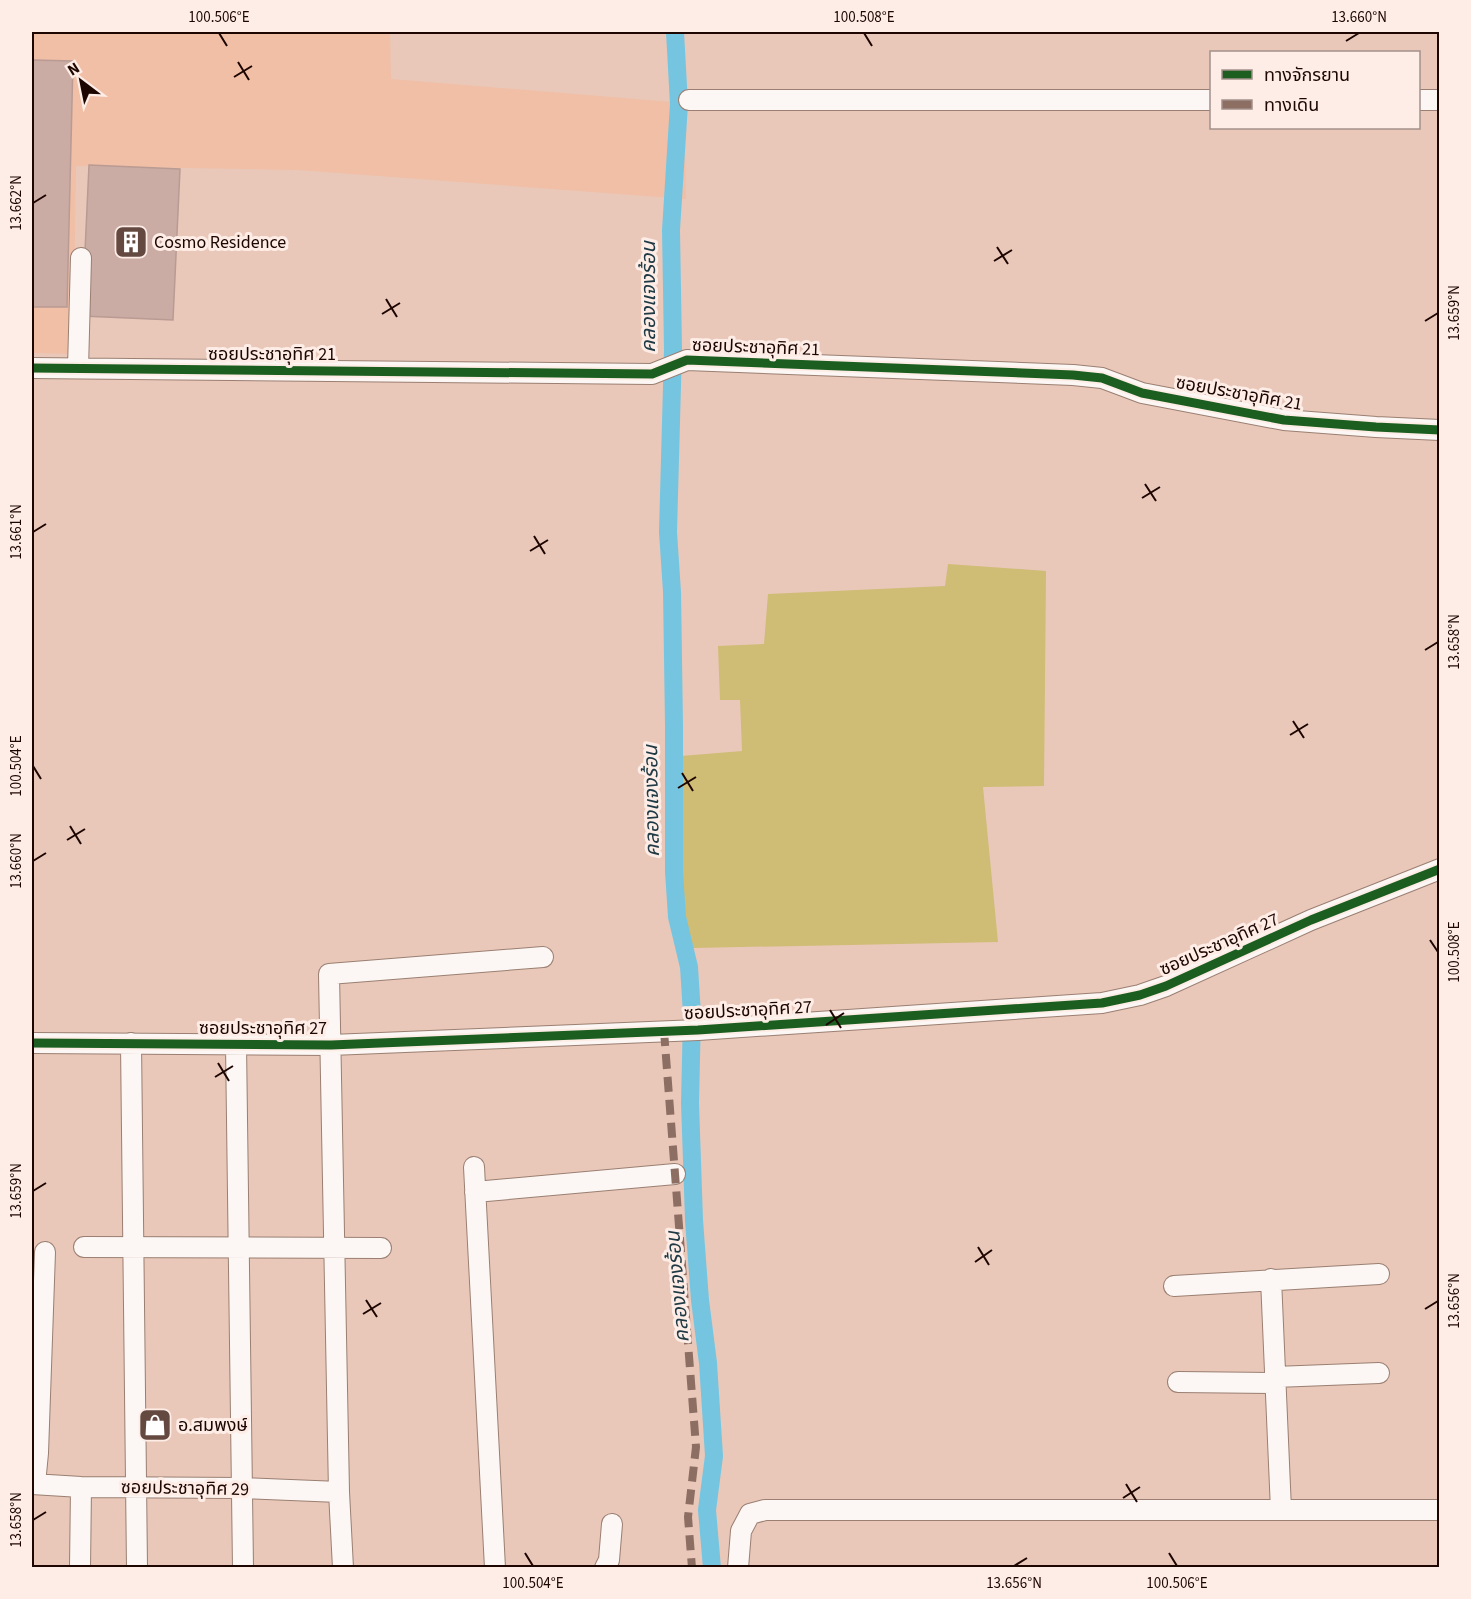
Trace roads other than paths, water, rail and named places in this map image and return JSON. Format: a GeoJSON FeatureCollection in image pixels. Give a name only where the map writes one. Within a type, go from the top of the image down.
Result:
{"type":"FeatureCollection","features":[{"type":"Feature","properties":{"kind":"street"},"geometry":{"type":"LineString","coordinates":[[689,100],[1210,100]]}},
{"type":"Feature","properties":{"kind":"street"},"geometry":{"type":"LineString","coordinates":[[1420,100],[1440,100]]}},
{"type":"Feature","properties":{"kind":"street"},"geometry":{"type":"LineString","coordinates":[[78,368],[81,258]]}},
{"type":"Feature","properties":{"kind":"street","name":"ซอยประชาอุทิศ 21"},"geometry":{"type":"LineString","coordinates":[[32,368],[652,374],[687,360],[1073,375],[1102,378],[1142,393],[1284,420],[1440,430]]}},
{"type":"Feature","properties":{"kind":"street","name":"ซอยประชาอุทิศ 27"},"geometry":{"type":"LineString","coordinates":[[32,1043],[331,1045],[692,1030],[1102,1003],[1140,995],[1166,986],[1311,920],[1440,869]]}},
{"type":"Feature","properties":{"kind":"street"},"geometry":{"type":"LineString","coordinates":[[331,1045],[329,974],[543,957]]}},
{"type":"Feature","properties":{"kind":"street"},"geometry":{"type":"LineString","coordinates":[[131,1043],[137,1568]]}},
{"type":"Feature","properties":{"kind":"street"},"geometry":{"type":"LineString","coordinates":[[236,1044],[243,1568]]}},
{"type":"Feature","properties":{"kind":"street","name":"ซอยประชาอุทิศ 27"},"geometry":{"type":"LineString","coordinates":[[331,1045],[339,1492],[343,1568]]}},
{"type":"Feature","properties":{"kind":"street"},"geometry":{"type":"LineString","coordinates":[[474,1167],[495,1568]]}},
{"type":"Feature","properties":{"kind":"street"},"geometry":{"type":"LineString","coordinates":[[475,1192],[675,1174]]}},
{"type":"Feature","properties":{"kind":"street"},"geometry":{"type":"LineString","coordinates":[[84,1247],[381,1248]]}},
{"type":"Feature","properties":{"kind":"street"},"geometry":{"type":"LineString","coordinates":[[33,1484],[38,1453],[45,1252]]}},
{"type":"Feature","properties":{"kind":"street"},"geometry":{"type":"LineString","coordinates":[[1174,1286],[1379,1274]]}},
{"type":"Feature","properties":{"kind":"street"},"geometry":{"type":"LineString","coordinates":[[1271,1279],[1281,1510]]}},
{"type":"Feature","properties":{"kind":"street"},"geometry":{"type":"LineString","coordinates":[[1178,1382],[1275,1380],[1379,1373]]}},
{"type":"Feature","properties":{"kind":"street","name":"ซอยประชาอุทิศ 29"},"geometry":{"type":"LineString","coordinates":[[33,1484],[339,1492]]}},
{"type":"Feature","properties":{"kind":"street"},"geometry":{"type":"LineString","coordinates":[[80,1568],[81,1487]]}},
{"type":"Feature","properties":{"kind":"street"},"geometry":{"type":"LineString","coordinates":[[738,1568],[741,1531],[750,1514],[765,1510],[1440,1510]]}},
{"type":"Feature","properties":{"kind":"street"},"geometry":{"type":"LineString","coordinates":[[605,1568],[609,1560],[612,1524]]}},
{"type":"Feature","properties":{"kind":"waterway","name":"คลองแจงร้อน"},"geometry":{"type":"LineString","coordinates":[[675,32],[679,104],[671,230],[673,349],[668,532],[672,592],[674,872],[677,917],[689,967],[692,1014],[690,1103],[694,1220],[700,1300],[708,1363],[714,1456],[707,1510],[712,1568]]}},
{"type":"Feature","properties":{"kind":"place","name":"Cosmo Residence"},"geometry":{"type":"Point","coordinates":[131,242]}},
{"type":"Feature","properties":{"kind":"place","name":"อ.สมพงษ์"},"geometry":{"type":"Point","coordinates":[155,1425]}}]}
